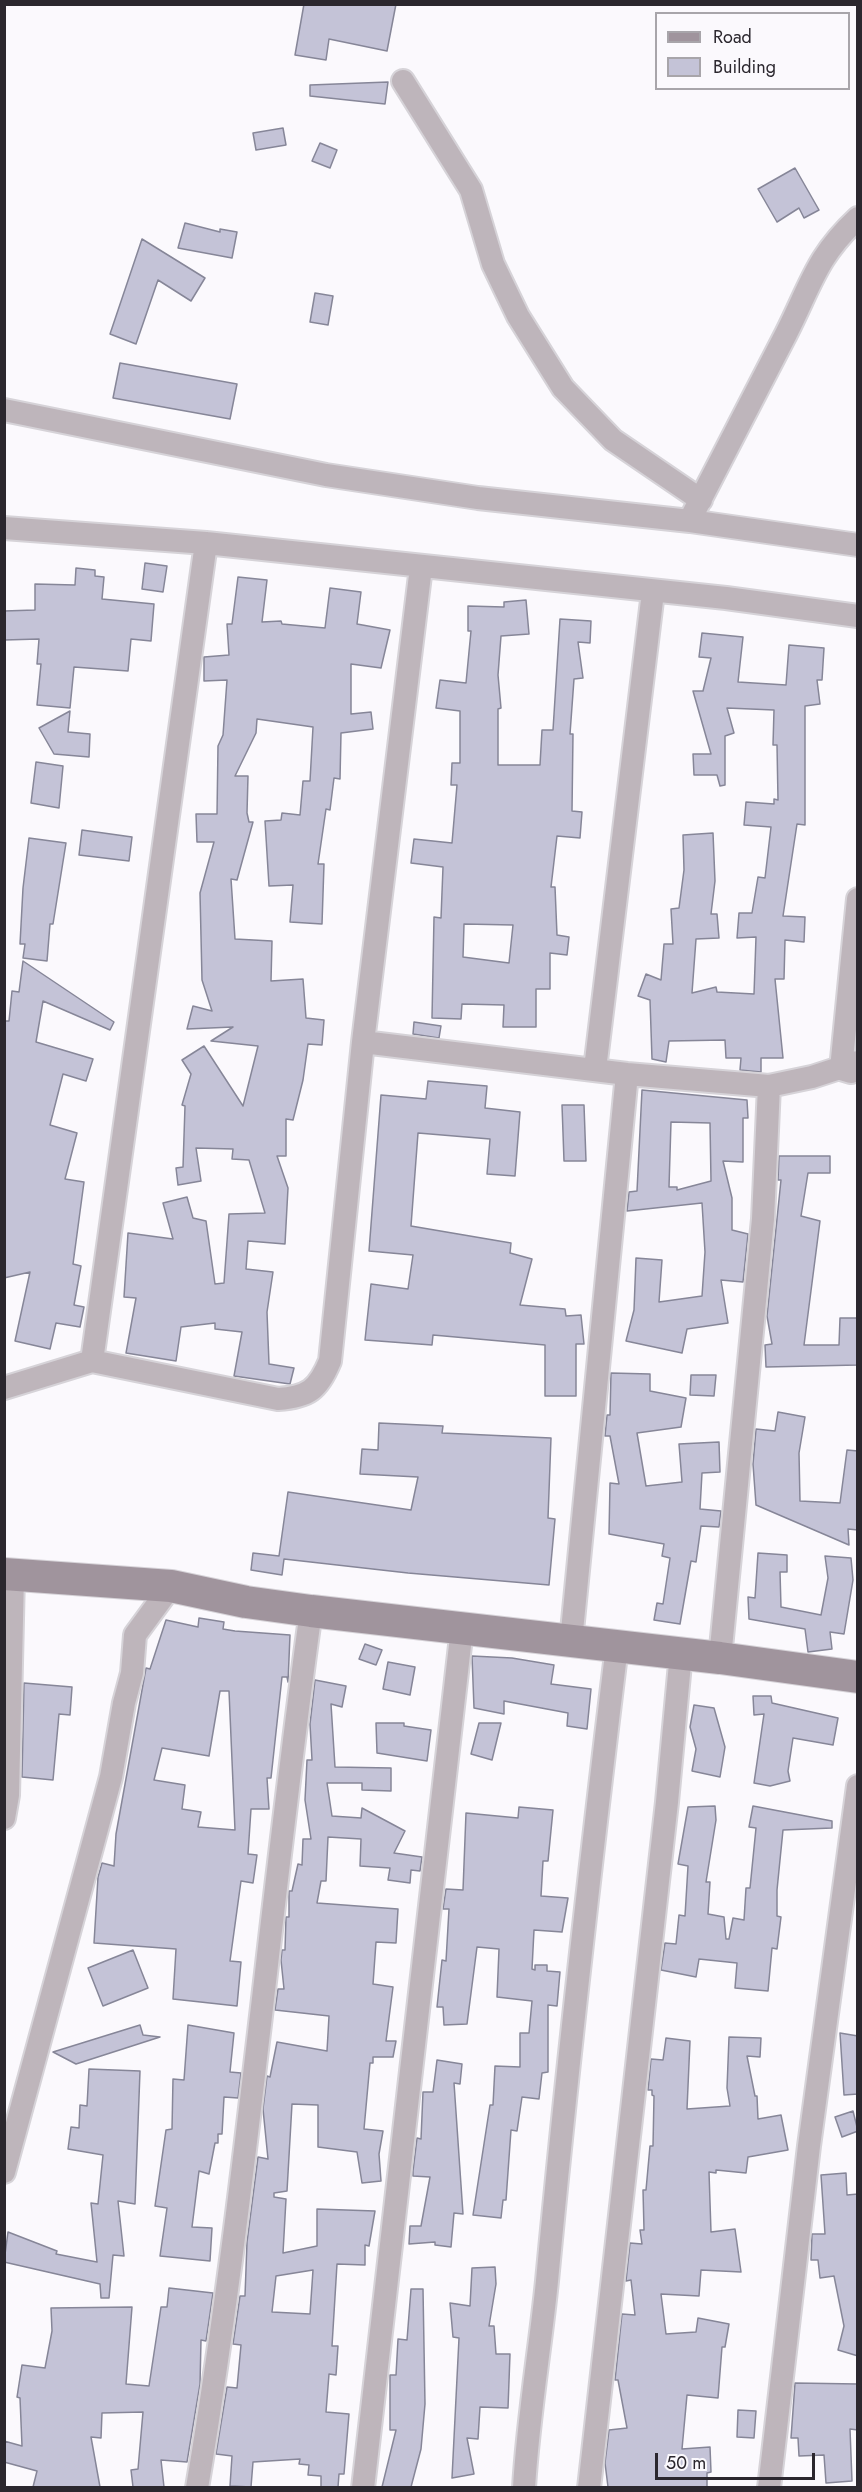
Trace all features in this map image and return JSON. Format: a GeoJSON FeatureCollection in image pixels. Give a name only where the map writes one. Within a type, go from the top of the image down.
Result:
{"type":"FeatureCollection","features":[{"type":"Feature","properties":{"kind":"street"},"geometry":{"type":"LineString","coordinates":[[403,81],[471,190],[493,264],[518,316],[563,388],[613,440],[701,500]]}},
{"type":"Feature","properties":{"kind":"street"},"geometry":{"type":"LineString","coordinates":[[690,521],[790,326],[814,271],[834,240],[858,218]]}},
{"type":"Feature","properties":{"kind":"street"},"geometry":{"type":"LineString","coordinates":[[4,410],[326,475],[478,498],[690,521],[858,545]]}},
{"type":"Feature","properties":{"kind":"street"},"geometry":{"type":"LineString","coordinates":[[4,528],[206,543],[726,598],[858,616]]}},
{"type":"Feature","properties":{"kind":"street"},"geometry":{"type":"LineString","coordinates":[[92,1361],[206,543]]}},
{"type":"Feature","properties":{"kind":"street"},"geometry":{"type":"LineString","coordinates":[[4,1388],[92,1361],[278,1399],[298,1397],[321,1384],[330,1361],[363,1042],[421,567]]}},
{"type":"Feature","properties":{"kind":"street"},"geometry":{"type":"LineString","coordinates":[[595,1069],[653,592]]}},
{"type":"Feature","properties":{"kind":"street"},"geometry":{"type":"LineString","coordinates":[[363,1042],[627,1074],[769,1086],[852,1068],[858,899]]}},
{"type":"Feature","properties":{"kind":"street"},"geometry":{"type":"LineString","coordinates":[[571,1641],[627,1074]]}},
{"type":"Feature","properties":{"kind":"street"},"geometry":{"type":"LineString","coordinates":[[720,1658],[761,1243],[769,1086]]}},
{"type":"Feature","properties":{"kind":"street"},"geometry":{"type":"LineString","coordinates":[[4,1818],[8,1784],[9,1574],[171,1586],[246,1602],[311,1611],[681,1653],[858,1677]]}},
{"type":"Feature","properties":{"kind":"street"},"geometry":{"type":"LineString","coordinates":[[4,2172],[111,1777],[124,1703],[132,1673],[135,1635],[171,1586]]}},
{"type":"Feature","properties":{"kind":"street"},"geometry":{"type":"LineString","coordinates":[[197,2487],[237,2223],[288,1771],[311,1611]]}},
{"type":"Feature","properties":{"kind":"street"},"geometry":{"type":"LineString","coordinates":[[363,2487],[462,1628]]}},
{"type":"Feature","properties":{"kind":"street"},"geometry":{"type":"LineString","coordinates":[[524,2487],[585,1908],[616,1646]]}},
{"type":"Feature","properties":{"kind":"street"},"geometry":{"type":"LineString","coordinates":[[589,2487],[667,1802],[681,1653]]}},
{"type":"Feature","properties":{"kind":"street"},"geometry":{"type":"LineString","coordinates":[[770,2487],[809,2146],[858,1786]]}},
{"type":"Feature","properties":{"kind":"building"},"geometry":{"type":"Polygon","coordinates":[[[304,4],[396,4],[387,51],[329,39],[326,60],[295,55],[304,4]]]}},
{"type":"Feature","properties":{"kind":"building"},"geometry":{"type":"Polygon","coordinates":[[[388,82],[385,104],[310,96],[310,85],[388,82]]]}},
{"type":"Feature","properties":{"kind":"building"},"geometry":{"type":"Polygon","coordinates":[[[283,128],[286,145],[256,150],[253,133],[283,128]]]}},
{"type":"Feature","properties":{"kind":"building"},"geometry":{"type":"Polygon","coordinates":[[[320,143],[337,150],[330,168],[312,161],[320,143]]]}},
{"type":"Feature","properties":{"kind":"building"},"geometry":{"type":"Polygon","coordinates":[[[795,168],[819,210],[804,218],[799,208],[777,222],[758,189],[795,168]]]}},
{"type":"Feature","properties":{"kind":"building"},"geometry":{"type":"Polygon","coordinates":[[[185,223],[220,232],[220,229],[237,232],[232,258],[178,248],[185,223]]]}},
{"type":"Feature","properties":{"kind":"building"},"geometry":{"type":"Polygon","coordinates":[[[142,239],[205,278],[191,301],[158,280],[136,344],[110,334],[142,239]]]}},
{"type":"Feature","properties":{"kind":"building"},"geometry":{"type":"Polygon","coordinates":[[[315,293],[333,296],[328,325],[310,322],[315,293]]]}},
{"type":"Feature","properties":{"kind":"building"},"geometry":{"type":"Polygon","coordinates":[[[120,363],[237,384],[230,419],[113,398],[120,363]]]}},
{"type":"Feature","properties":{"kind":"building"},"geometry":{"type":"Polygon","coordinates":[[[145,563],[167,566],[163,592],[142,589],[145,563]]]}},
{"type":"Feature","properties":{"kind":"building"},"geometry":{"type":"Polygon","coordinates":[[[76,568],[95,570],[95,576],[104,577],[102,599],[154,604],[151,641],[131,639],[128,671],[74,667],[70,708],[37,705],[41,664],[37,664],[39,639],[4,640],[4,611],[35,610],[35,584],[75,585],[76,568]]]}},
{"type":"Feature","properties":{"kind":"building"},"geometry":{"type":"Polygon","coordinates":[[[238,577],[267,580],[262,622],[281,621],[282,624],[325,628],[330,588],[361,592],[357,624],[390,630],[381,668],[351,664],[351,714],[371,712],[373,729],[341,733],[340,779],[334,778],[330,810],[326,809],[318,864],[324,864],[322,924],[290,922],[293,885],[269,886],[265,821],[281,820],[282,813],[300,815],[303,781],[310,781],[313,727],[257,719],[256,733],[235,776],[248,776],[247,813],[249,822],[253,822],[237,880],[231,879],[235,939],[272,941],[271,981],[303,979],[306,1018],[324,1020],[322,1045],[308,1044],[303,1080],[293,1120],[286,1119],[286,1156],[277,1156],[288,1188],[285,1244],[248,1241],[246,1269],[273,1272],[267,1312],[269,1364],[294,1368],[290,1384],[234,1376],[242,1332],[215,1329],[215,1323],[181,1327],[176,1361],[126,1353],[136,1298],[124,1297],[128,1233],[173,1239],[163,1203],[187,1197],[193,1218],[206,1221],[215,1284],[224,1283],[229,1214],[265,1213],[249,1160],[232,1159],[233,1149],[196,1148],[201,1181],[178,1185],[176,1168],[183,1167],[185,1106],[182,1105],[191,1074],[182,1060],[204,1046],[243,1106],[258,1046],[211,1041],[233,1027],[187,1029],[193,1006],[212,1011],[202,980],[200,893],[214,842],[197,842],[196,814],[217,814],[218,746],[223,735],[227,680],[204,681],[204,657],[229,655],[227,624],[232,624],[238,577]]]}},
{"type":"Feature","properties":{"kind":"building"},"geometry":{"type":"Polygon","coordinates":[[[526,600],[529,634],[501,636],[498,675],[501,708],[498,709],[498,765],[540,765],[542,730],[553,730],[560,619],[591,621],[590,643],[578,642],[583,678],[574,679],[570,734],[573,734],[572,811],[582,812],[580,838],[557,836],[551,887],[555,887],[557,935],[569,937],[567,955],[550,953],[550,989],[536,989],[536,1027],[503,1027],[504,1005],[462,1004],[461,1019],[432,1018],[434,917],[441,918],[443,867],[411,863],[414,839],[452,843],[457,785],[451,785],[452,763],[460,763],[460,711],[436,708],[440,680],[466,683],[471,631],[468,631],[468,606],[504,607],[504,602],[526,600]],[[464,924],[463,957],[509,963],[513,925],[464,924]]]}},
{"type":"Feature","properties":{"kind":"building"},"geometry":{"type":"Polygon","coordinates":[[[702,633],[743,637],[738,682],[786,685],[789,645],[824,648],[822,680],[817,680],[820,704],[805,706],[805,825],[797,824],[783,916],[805,917],[804,942],[785,940],[784,979],[775,979],[783,1058],[761,1058],[761,1072],[740,1070],[741,1058],[726,1058],[725,1040],[669,1041],[666,1062],[652,1059],[650,1000],[638,996],[646,974],[661,980],[664,944],[673,944],[671,909],[679,908],[684,870],[683,835],[713,833],[715,881],[711,914],[717,914],[719,938],[696,939],[692,993],[716,987],[717,992],[754,994],[756,937],[737,938],[739,913],[752,913],[758,877],[765,878],[771,827],[744,825],[746,802],[774,804],[774,799],[778,800],[777,745],[773,745],[774,710],[727,708],[734,733],[725,736],[725,785],[720,786],[717,775],[694,775],[693,754],[711,754],[693,691],[703,691],[711,658],[699,657],[702,633]]]}},
{"type":"Feature","properties":{"kind":"building"},"geometry":{"type":"Polygon","coordinates":[[[70,711],[68,732],[90,734],[89,757],[54,754],[39,728],[70,711]]]}},
{"type":"Feature","properties":{"kind":"building"},"geometry":{"type":"Polygon","coordinates":[[[36,762],[63,766],[59,808],[31,803],[36,762]]]}},
{"type":"Feature","properties":{"kind":"building"},"geometry":{"type":"Polygon","coordinates":[[[82,830],[132,837],[129,861],[79,855],[82,830]]]}},
{"type":"Feature","properties":{"kind":"building"},"geometry":{"type":"Polygon","coordinates":[[[29,838],[66,843],[53,924],[50,924],[47,961],[23,958],[25,944],[20,944],[29,838]]]}},
{"type":"Feature","properties":{"kind":"building"},"geometry":{"type":"Polygon","coordinates":[[[23,961],[114,1022],[110,1030],[43,1001],[36,1042],[93,1059],[86,1081],[63,1074],[50,1125],[77,1133],[65,1179],[84,1182],[73,1264],[81,1266],[74,1305],[84,1307],[80,1327],[56,1323],[50,1349],[15,1341],[30,1272],[4,1278],[4,1021],[9,1021],[12,991],[19,992],[23,961]]]}},
{"type":"Feature","properties":{"kind":"building"},"geometry":{"type":"Polygon","coordinates":[[[414,1022],[441,1026],[439,1038],[413,1034],[414,1022]]]}},
{"type":"Feature","properties":{"kind":"building"},"geometry":{"type":"Polygon","coordinates":[[[428,1081],[487,1086],[485,1108],[520,1112],[515,1176],[487,1174],[490,1139],[418,1133],[411,1226],[511,1243],[510,1253],[532,1259],[520,1305],[565,1309],[566,1316],[581,1315],[584,1344],[576,1344],[576,1396],[545,1396],[545,1345],[433,1335],[432,1345],[365,1340],[371,1284],[408,1289],[413,1255],[369,1251],[381,1095],[426,1099],[428,1081]]]}},
{"type":"Feature","properties":{"kind":"building"},"geometry":{"type":"Polygon","coordinates":[[[642,1090],[747,1100],[748,1118],[743,1118],[743,1162],[723,1161],[732,1198],[732,1230],[748,1234],[743,1282],[721,1280],[728,1323],[687,1329],[682,1353],[626,1341],[634,1310],[636,1258],[662,1260],[659,1302],[702,1296],[705,1252],[702,1203],[627,1211],[629,1192],[637,1191],[642,1090]],[[671,1122],[669,1187],[677,1187],[677,1190],[711,1181],[710,1123],[671,1122]]]}},
{"type":"Feature","properties":{"kind":"building"},"geometry":{"type":"Polygon","coordinates":[[[562,1105],[584,1105],[586,1161],[564,1161],[562,1105]]]}},
{"type":"Feature","properties":{"kind":"building"},"geometry":{"type":"Polygon","coordinates":[[[779,1156],[830,1156],[830,1173],[808,1173],[801,1216],[820,1221],[804,1345],[839,1345],[840,1318],[858,1318],[858,1365],[766,1367],[765,1345],[772,1344],[767,1316],[781,1180],[778,1180],[779,1156]]]}},
{"type":"Feature","properties":{"kind":"building"},"geometry":{"type":"Polygon","coordinates":[[[611,1373],[650,1374],[650,1391],[686,1398],[681,1427],[637,1433],[646,1486],[682,1482],[679,1444],[719,1442],[720,1472],[702,1473],[700,1509],[721,1511],[719,1527],[701,1526],[696,1562],[691,1561],[680,1624],[654,1620],[657,1603],[663,1604],[670,1558],[662,1556],[664,1544],[609,1534],[610,1483],[619,1484],[610,1436],[605,1436],[607,1415],[610,1415],[611,1373]]]}},
{"type":"Feature","properties":{"kind":"building"},"geometry":{"type":"Polygon","coordinates":[[[691,1375],[716,1375],[714,1396],[690,1395],[691,1375]]]}},
{"type":"Feature","properties":{"kind":"building"},"geometry":{"type":"Polygon","coordinates":[[[778,1412],[805,1417],[799,1453],[800,1501],[840,1503],[847,1450],[858,1451],[858,1530],[848,1529],[849,1545],[756,1505],[753,1464],[756,1429],[775,1431],[778,1412]]]}},
{"type":"Feature","properties":{"kind":"building"},"geometry":{"type":"Polygon","coordinates":[[[379,1423],[443,1426],[442,1433],[551,1438],[548,1518],[555,1519],[549,1585],[408,1573],[284,1559],[282,1575],[251,1570],[253,1553],[279,1556],[288,1492],[411,1510],[418,1477],[360,1474],[362,1449],[378,1450],[379,1423]]]}},
{"type":"Feature","properties":{"kind":"building"},"geometry":{"type":"Polygon","coordinates":[[[758,1553],[787,1555],[787,1572],[780,1572],[781,1607],[821,1615],[828,1578],[825,1556],[851,1558],[853,1580],[844,1634],[830,1632],[832,1649],[808,1652],[805,1629],[749,1619],[748,1597],[755,1598],[758,1553]]]}},
{"type":"Feature","properties":{"kind":"building"},"geometry":{"type":"Polygon","coordinates":[[[199,1618],[224,1622],[223,1629],[290,1635],[288,1682],[287,1677],[282,1677],[271,1778],[267,1778],[269,1809],[251,1809],[248,1854],[257,1855],[253,1883],[241,1881],[230,1961],[241,1962],[237,2006],[173,1999],[176,1949],[94,1943],[98,1877],[102,1863],[114,1866],[116,1834],[146,1668],[150,1669],[166,1620],[198,1627],[199,1618]],[[220,1691],[209,1756],[162,1748],[154,1780],[185,1785],[182,1809],[201,1812],[198,1827],[235,1830],[229,1691],[220,1691]]]}},
{"type":"Feature","properties":{"kind":"building"},"geometry":{"type":"Polygon","coordinates":[[[365,1644],[382,1650],[376,1665],[359,1659],[365,1644]]]}},
{"type":"Feature","properties":{"kind":"building"},"geometry":{"type":"Polygon","coordinates":[[[472,1656],[512,1658],[554,1665],[551,1684],[591,1689],[587,1729],[567,1726],[568,1713],[504,1701],[504,1714],[474,1708],[472,1656]]]}},
{"type":"Feature","properties":{"kind":"building"},"geometry":{"type":"Polygon","coordinates":[[[388,1662],[415,1667],[410,1695],[383,1689],[388,1662]]]}},
{"type":"Feature","properties":{"kind":"building"},"geometry":{"type":"Polygon","coordinates":[[[315,1680],[346,1686],[342,1707],[331,1704],[335,1767],[391,1768],[391,1791],[362,1790],[362,1783],[327,1783],[332,1816],[361,1818],[362,1808],[405,1831],[394,1853],[422,1857],[420,1871],[411,1870],[410,1883],[388,1880],[390,1868],[360,1866],[361,1839],[328,1837],[326,1881],[321,1881],[317,1903],[398,1909],[396,1943],[376,1942],[373,1984],[393,1987],[386,2041],[396,2041],[393,2057],[373,2057],[373,2063],[370,2063],[364,2129],[383,2131],[379,2154],[381,2181],[362,2183],[357,2152],[318,2147],[318,2105],[292,2104],[287,2191],[274,2193],[274,2197],[286,2199],[283,2253],[317,2246],[317,2209],[375,2211],[369,2246],[365,2245],[365,2265],[337,2264],[332,2346],[338,2346],[336,2375],[329,2374],[326,2412],[349,2414],[344,2474],[339,2474],[338,2487],[321,2487],[321,2476],[308,2475],[309,2465],[299,2464],[300,2459],[253,2462],[251,2487],[230,2486],[232,2456],[216,2454],[227,2387],[237,2388],[241,2345],[233,2344],[240,2296],[245,2296],[247,2242],[258,2157],[268,2159],[263,2109],[267,2076],[270,2077],[277,2042],[327,2051],[329,2016],[275,2010],[278,1989],[284,1989],[281,1960],[282,1950],[285,1950],[286,1917],[289,1917],[289,1891],[292,1891],[298,1864],[302,1865],[303,1839],[311,1839],[305,1800],[307,1760],[312,1760],[310,1724],[315,1680]],[[313,2270],[276,2276],[272,2312],[310,2314],[313,2270]]]}},
{"type":"Feature","properties":{"kind":"building"},"geometry":{"type":"Polygon","coordinates":[[[24,1683],[72,1687],[70,1715],[59,1714],[53,1780],[22,1777],[24,1683]]]}},
{"type":"Feature","properties":{"kind":"building"},"geometry":{"type":"Polygon","coordinates":[[[753,1696],[771,1696],[772,1703],[838,1718],[833,1745],[793,1738],[788,1771],[790,1781],[770,1786],[754,1783],[764,1714],[754,1715],[753,1696]]]}},
{"type":"Feature","properties":{"kind":"building"},"geometry":{"type":"Polygon","coordinates":[[[694,1705],[714,1708],[725,1747],[720,1777],[692,1771],[696,1749],[690,1727],[694,1705]]]}},
{"type":"Feature","properties":{"kind":"building"},"geometry":{"type":"Polygon","coordinates":[[[376,1723],[404,1723],[404,1726],[431,1730],[427,1761],[377,1753],[376,1723]]]}},
{"type":"Feature","properties":{"kind":"building"},"geometry":{"type":"Polygon","coordinates":[[[479,1723],[501,1723],[492,1760],[471,1754],[479,1723]]]}},
{"type":"Feature","properties":{"kind":"building"},"geometry":{"type":"Polygon","coordinates":[[[715,1806],[716,1820],[706,1882],[710,1882],[708,1914],[724,1917],[726,1939],[729,1939],[733,1918],[744,1920],[746,1888],[750,1888],[756,1828],[749,1827],[753,1806],[832,1821],[832,1828],[783,1830],[777,1890],[777,1916],[781,1917],[777,1949],[772,1948],[768,1991],[735,1988],[737,1963],[699,1959],[696,1977],[661,1970],[665,1943],[676,1944],[679,1915],[685,1916],[688,1866],[678,1864],[688,1807],[715,1806]]]}},
{"type":"Feature","properties":{"kind":"building"},"geometry":{"type":"Polygon","coordinates":[[[519,1807],[553,1810],[548,1861],[543,1861],[541,1896],[568,1898],[562,1932],[534,1930],[532,1969],[535,1970],[535,1965],[547,1965],[547,1971],[560,1972],[557,2006],[548,2005],[548,2072],[542,2073],[539,2099],[522,2097],[517,2131],[511,2130],[506,2200],[503,2200],[501,2218],[473,2215],[490,2105],[493,2105],[495,2066],[520,2067],[520,2033],[529,2033],[532,2001],[497,1997],[499,1949],[477,1947],[467,2024],[444,2025],[443,2007],[437,2007],[442,1960],[446,1961],[449,1909],[443,1909],[446,1889],[463,1890],[466,1813],[518,1818],[519,1807]]]}},
{"type":"Feature","properties":{"kind":"building"},"geometry":{"type":"Polygon","coordinates":[[[133,1950],[148,1988],[103,2006],[88,1968],[133,1950]]]}},
{"type":"Feature","properties":{"kind":"building"},"geometry":{"type":"Polygon","coordinates":[[[140,2025],[143,2035],[160,2037],[76,2064],[53,2052],[140,2025]]]}},
{"type":"Feature","properties":{"kind":"building"},"geometry":{"type":"Polygon","coordinates":[[[188,2025],[234,2033],[230,2072],[241,2073],[238,2098],[224,2097],[222,2134],[218,2134],[218,2143],[215,2143],[209,2174],[199,2171],[192,2227],[212,2228],[210,2261],[160,2256],[167,2208],[155,2206],[166,2130],[172,2129],[173,2079],[184,2080],[188,2025]]]}},
{"type":"Feature","properties":{"kind":"building"},"geometry":{"type":"Polygon","coordinates":[[[840,2033],[858,2036],[858,2094],[844,2095],[840,2033]]]}},
{"type":"Feature","properties":{"kind":"building"},"geometry":{"type":"Polygon","coordinates":[[[729,2037],[761,2038],[760,2057],[747,2056],[755,2096],[757,2096],[758,2119],[781,2115],[788,2150],[748,2157],[746,2173],[716,2170],[716,2173],[709,2172],[711,2232],[735,2229],[741,2272],[701,2270],[699,2296],[661,2294],[666,2334],[696,2332],[698,2318],[729,2324],[725,2347],[722,2347],[718,2398],[687,2395],[682,2449],[710,2447],[711,2472],[707,2473],[707,2487],[608,2487],[605,2463],[609,2430],[627,2428],[618,2380],[615,2380],[622,2314],[635,2315],[631,2280],[626,2281],[630,2243],[642,2244],[640,2230],[644,2230],[643,2190],[646,2190],[650,2146],[653,2146],[654,2096],[652,2090],[648,2090],[651,2059],[663,2060],[666,2038],[690,2041],[687,2109],[730,2106],[727,2088],[729,2037]]]}},
{"type":"Feature","properties":{"kind":"building"},"geometry":{"type":"Polygon","coordinates":[[[437,2060],[462,2064],[460,2084],[454,2083],[463,2214],[454,2213],[451,2247],[435,2245],[435,2242],[409,2244],[410,2226],[421,2226],[430,2177],[413,2176],[413,2171],[417,2138],[421,2139],[423,2092],[433,2092],[437,2060]]]}},
{"type":"Feature","properties":{"kind":"building"},"geometry":{"type":"Polygon","coordinates":[[[89,2069],[140,2071],[135,2204],[118,2201],[124,2256],[113,2255],[109,2298],[101,2298],[100,2284],[4,2262],[8,2232],[57,2251],[56,2254],[97,2262],[91,2203],[98,2204],[103,2155],[68,2149],[71,2127],[79,2128],[80,2105],[87,2106],[89,2069]]]}},
{"type":"Feature","properties":{"kind":"building"},"geometry":{"type":"Polygon","coordinates":[[[853,2111],[858,2131],[842,2137],[835,2117],[853,2111]]]}},
{"type":"Feature","properties":{"kind":"building"},"geometry":{"type":"Polygon","coordinates":[[[846,2173],[847,2195],[858,2194],[858,2356],[838,2350],[844,2326],[834,2276],[820,2278],[818,2260],[811,2260],[812,2234],[825,2234],[821,2175],[846,2173]]]}},
{"type":"Feature","properties":{"kind":"building"},"geometry":{"type":"Polygon","coordinates":[[[495,2267],[496,2284],[489,2326],[494,2326],[496,2354],[510,2354],[508,2408],[480,2407],[478,2439],[467,2438],[474,2474],[452,2478],[459,2338],[453,2337],[450,2303],[470,2306],[472,2268],[495,2267]]]}},
{"type":"Feature","properties":{"kind":"building"},"geometry":{"type":"Polygon","coordinates":[[[169,2288],[213,2293],[206,2341],[201,2340],[200,2384],[187,2462],[161,2460],[164,2487],[133,2487],[131,2470],[138,2469],[143,2412],[102,2413],[101,2438],[91,2437],[100,2487],[33,2487],[37,2471],[4,2462],[4,2441],[22,2446],[20,2398],[17,2397],[22,2365],[45,2368],[52,2331],[51,2308],[132,2307],[126,2384],[149,2386],[161,2307],[167,2307],[169,2288]]]}},
{"type":"Feature","properties":{"kind":"building"},"geometry":{"type":"Polygon","coordinates":[[[411,2289],[423,2289],[425,2404],[421,2449],[411,2487],[382,2487],[396,2430],[390,2430],[390,2375],[396,2375],[398,2339],[407,2340],[411,2289]]]}},
{"type":"Feature","properties":{"kind":"building"},"geometry":{"type":"Polygon","coordinates":[[[795,2383],[858,2384],[858,2430],[850,2429],[852,2481],[826,2483],[824,2455],[799,2456],[798,2438],[791,2438],[795,2383]]]}},
{"type":"Feature","properties":{"kind":"building"},"geometry":{"type":"Polygon","coordinates":[[[738,2410],[756,2411],[754,2438],[737,2437],[738,2410]]]}}]}
